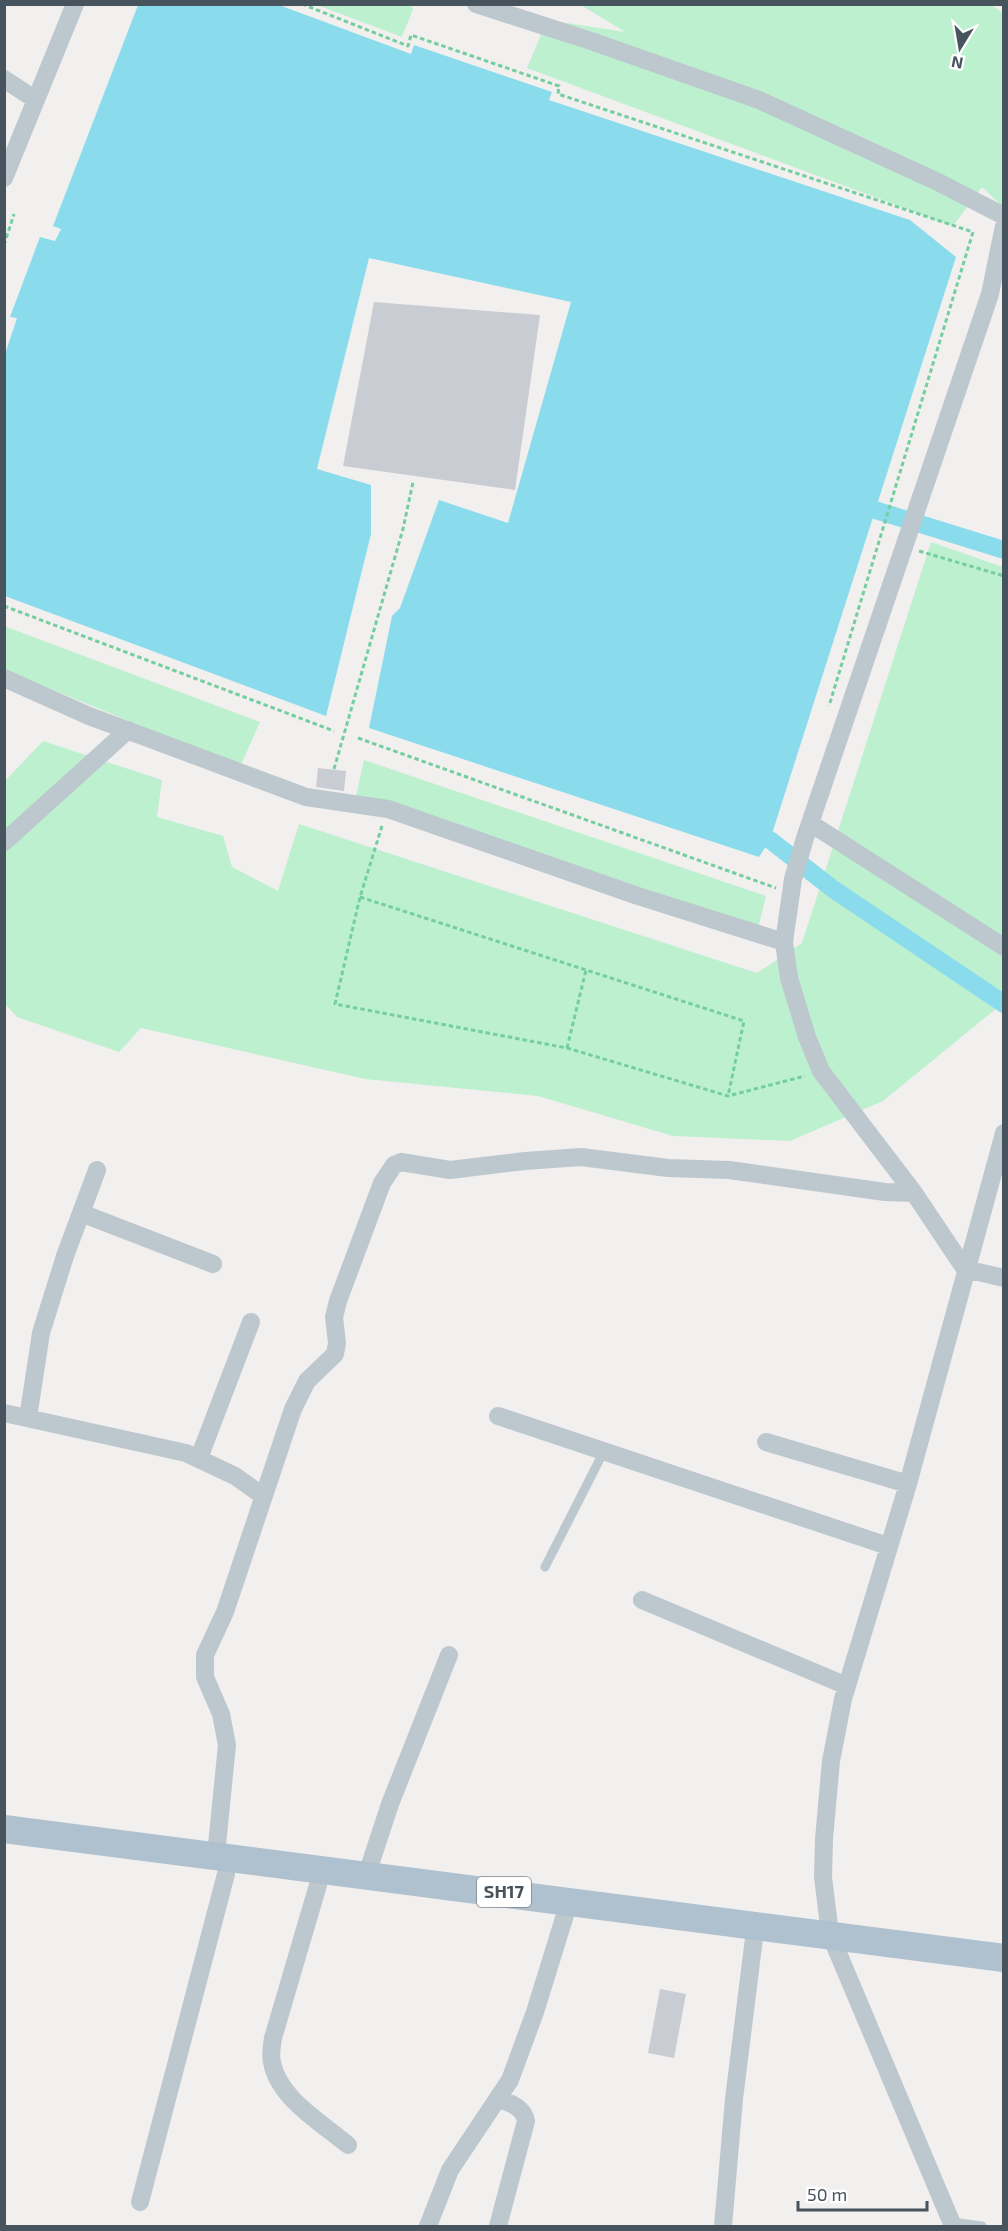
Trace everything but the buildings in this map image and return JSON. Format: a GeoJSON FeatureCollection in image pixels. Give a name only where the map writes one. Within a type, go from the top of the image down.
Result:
{"type":"FeatureCollection","features":[{"type":"Feature","properties":{"kind":"main road","name":"SH17"},"geometry":{"type":"LineString","coordinates":[[4,1830],[221,1865],[318,1885],[754,1938],[832,1940],[1004,1958]]}},
{"type":"Feature","properties":{"kind":"main road","name":"SH17"},"geometry":{"type":"LineString","coordinates":[[4,1848],[367,1874],[832,1940],[1004,1970]]}},
{"type":"Feature","properties":{"kind":"street"},"geometry":{"type":"LineString","coordinates":[[4,178],[75,4]]}},
{"type":"Feature","properties":{"kind":"street"},"geometry":{"type":"LineString","coordinates":[[476,4],[591,41],[759,100],[938,182],[1004,216]]}},
{"type":"Feature","properties":{"kind":"street"},"geometry":{"type":"LineString","coordinates":[[4,79],[36,100]]}},
{"type":"Feature","properties":{"kind":"street"},"geometry":{"type":"LineString","coordinates":[[1004,226],[990,294],[808,830],[786,878],[784,942],[798,1011],[821,1071],[914,1193],[965,1269],[1004,1278]]}},
{"type":"Feature","properties":{"kind":"street"},"geometry":{"type":"LineString","coordinates":[[4,678],[128,730],[306,797],[387,809],[672,907],[784,942]]}},
{"type":"Feature","properties":{"kind":"street"},"geometry":{"type":"LineString","coordinates":[[4,842],[128,730]]}},
{"type":"Feature","properties":{"kind":"street"},"geometry":{"type":"LineString","coordinates":[[808,830],[1004,947]]}},
{"type":"Feature","properties":{"kind":"street"},"geometry":{"type":"LineString","coordinates":[[952,2224],[832,1940],[823,1877],[827,1798],[836,1735],[847,1686],[908,1484],[965,1269],[1004,1134]]}},
{"type":"Feature","properties":{"kind":"street"},"geometry":{"type":"LineString","coordinates":[[140,2202],[221,1865],[227,1745],[220,1714],[205,1677],[205,1655],[225,1612],[301,1391],[315,1372],[335,1354],[337,1343],[334,1317],[338,1300],[382,1183],[394,1165],[401,1162],[450,1170],[581,1157],[668,1168],[773,1174],[885,1192],[914,1193]]}},
{"type":"Feature","properties":{"kind":"street"},"geometry":{"type":"LineString","coordinates":[[28,1418],[41,1333],[97,1170]]}},
{"type":"Feature","properties":{"kind":"street"},"geometry":{"type":"LineString","coordinates":[[81,1213],[213,1264]]}},
{"type":"Feature","properties":{"kind":"street"},"geometry":{"type":"LineString","coordinates":[[199,1458],[251,1322]]}},
{"type":"Feature","properties":{"kind":"street"},"geometry":{"type":"LineString","coordinates":[[4,1413],[154,1444],[199,1458],[235,1476],[263,1496]]}},
{"type":"Feature","properties":{"kind":"street"},"geometry":{"type":"LineString","coordinates":[[498,1416],[888,1546]]}},
{"type":"Feature","properties":{"kind":"street"},"geometry":{"type":"LineString","coordinates":[[766,1442],[908,1484]]}},
{"type":"Feature","properties":{"kind":"street"},"geometry":{"type":"LineString","coordinates":[[642,1600],[847,1686]]}},
{"type":"Feature","properties":{"kind":"street"},"geometry":{"type":"LineString","coordinates":[[367,1874],[390,1804],[449,1655]]}},
{"type":"Feature","properties":{"kind":"street"},"geometry":{"type":"LineString","coordinates":[[318,1885],[273,2038],[272,2061],[278,2080],[290,2096],[348,2145]]}},
{"type":"Feature","properties":{"kind":"street"},"geometry":{"type":"LineString","coordinates":[[428,2226],[450,2170],[461,2149],[499,2099],[522,2050],[566,1915]]}},
{"type":"Feature","properties":{"kind":"street"},"geometry":{"type":"LineString","coordinates":[[723,2226],[734,2099],[754,1938]]}},
{"type":"Feature","properties":{"kind":"street"},"geometry":{"type":"LineString","coordinates":[[498,2226],[526,2121],[525,2114],[519,2109],[499,2099]]}},
{"type":"Feature","properties":{"kind":"lane"},"geometry":{"type":"LineString","coordinates":[[545,1567],[604,1451]]}},
{"type":"Feature","properties":{"kind":"lane"},"geometry":{"type":"LineString","coordinates":[[952,2224],[982,2226]]}},
{"type":"Feature","properties":{"kind":"path"},"geometry":{"type":"LineString","coordinates":[[302,4],[408,46],[411,35],[559,86],[558,94],[973,232],[829,707]]}},
{"type":"Feature","properties":{"kind":"path"},"geometry":{"type":"LineString","coordinates":[[4,245],[14,214]]}},
{"type":"Feature","properties":{"kind":"path"},"geometry":{"type":"LineString","coordinates":[[4,327],[4,333]]}},
{"type":"Feature","properties":{"kind":"path"},"geometry":{"type":"LineString","coordinates":[[334,769],[403,529],[413,482]]}},
{"type":"Feature","properties":{"kind":"path"},"geometry":{"type":"LineString","coordinates":[[907,538],[1004,576]]}},
{"type":"Feature","properties":{"kind":"path"},"geometry":{"type":"LineString","coordinates":[[4,606],[334,731]]}},
{"type":"Feature","properties":{"kind":"path"},"geometry":{"type":"LineString","coordinates":[[358,738],[776,888],[786,878]]}},
{"type":"Feature","properties":{"kind":"path"},"geometry":{"type":"LineString","coordinates":[[387,809],[360,897],[335,1004],[567,1048],[728,1096],[821,1071]]}},
{"type":"Feature","properties":{"kind":"path"},"geometry":{"type":"LineString","coordinates":[[360,897],[744,1021],[728,1096]]}},
{"type":"Feature","properties":{"kind":"path"},"geometry":{"type":"LineString","coordinates":[[567,1048],[586,970]]}},
{"type":"Feature","properties":{"kind":"green space"},"geometry":{"type":"Polygon","coordinates":[[[409,4],[413,9],[402,37],[317,5],[409,4]]]}},
{"type":"Feature","properties":{"kind":"green space"},"geometry":{"type":"Polygon","coordinates":[[[581,5],[991,5],[1003,13],[1003,207],[982,187],[953,226],[527,68],[547,20],[625,32],[581,5]]]}},
{"type":"Feature","properties":{"kind":"green space"},"geometry":{"type":"Polygon","coordinates":[[[931,542],[1003,567],[1003,1003],[883,1101],[790,1141],[673,1136],[538,1096],[365,1079],[141,1028],[119,1052],[17,1017],[5,1004],[5,781],[43,741],[162,780],[157,817],[223,836],[232,867],[278,891],[299,824],[757,973],[802,943],[931,542]]]}},
{"type":"Feature","properties":{"kind":"green space"},"geometry":{"type":"Polygon","coordinates":[[[4,626],[260,722],[240,767],[5,670],[4,626]]]}},
{"type":"Feature","properties":{"kind":"green space"},"geometry":{"type":"Polygon","coordinates":[[[364,760],[766,896],[758,929],[354,805],[364,760]]]}},
{"type":"Feature","properties":{"kind":"water"},"geometry":{"type":"Polygon","coordinates":[[[138,5],[279,5],[411,54],[414,45],[552,92],[549,100],[910,220],[956,257],[770,840],[759,857],[369,728],[392,616],[400,608],[439,500],[508,523],[571,302],[369,258],[317,469],[371,485],[371,534],[326,716],[5,596],[4,357],[17,318],[10,317],[40,237],[55,241],[61,229],[53,226],[138,5]]]}},
{"type":"Feature","properties":{"kind":"waterway"},"geometry":{"type":"LineString","coordinates":[[875,510],[1004,550]]}},
{"type":"Feature","properties":{"kind":"waterway"},"geometry":{"type":"LineString","coordinates":[[770,840],[833,889],[1004,1004]]}}]}
